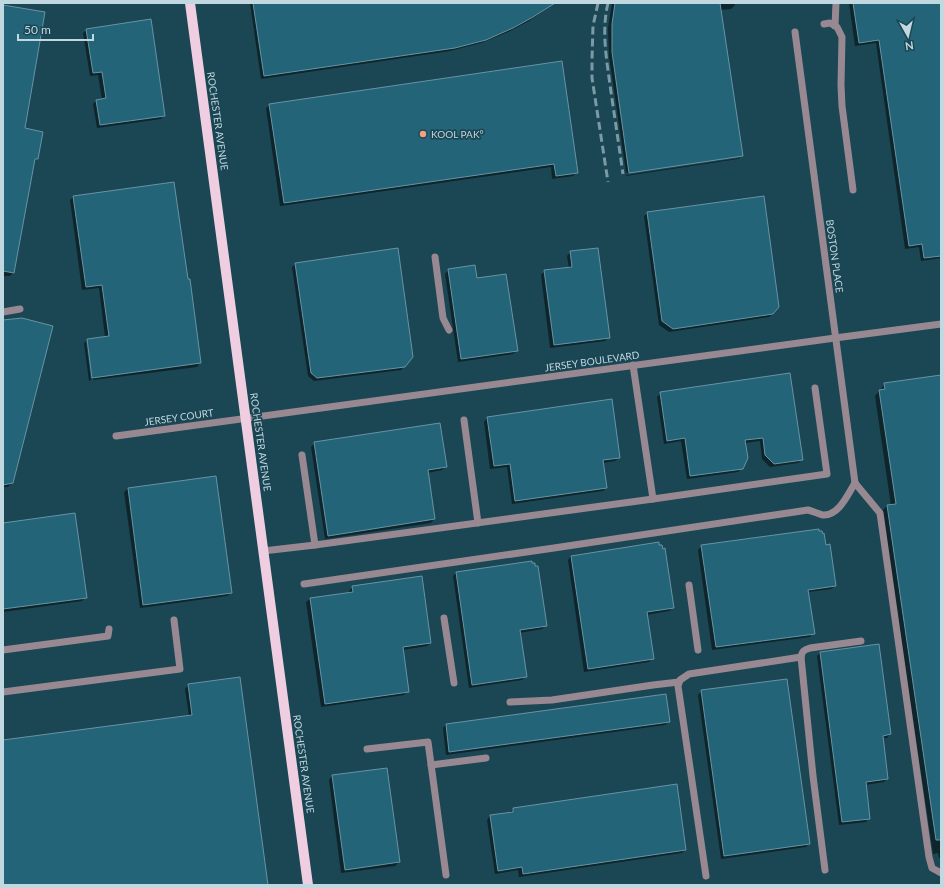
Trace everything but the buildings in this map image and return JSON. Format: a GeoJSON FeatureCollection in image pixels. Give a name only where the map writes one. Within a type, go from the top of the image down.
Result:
{"type":"FeatureCollection","features":[{"type":"Feature","properties":{"kind":"main road","name":"ROCHESTER AVENUE"},"geometry":{"type":"LineString","coordinates":[[190,3],[308,885]]}},
{"type":"Feature","properties":{"kind":"street"},"geometry":{"type":"LineString","coordinates":[[835,26],[836,3]]}},
{"type":"Feature","properties":{"kind":"street"},"geometry":{"type":"LineString","coordinates":[[824,24],[830,23],[837,27],[842,36],[842,106],[853,190]]}},
{"type":"Feature","properties":{"kind":"street","name":"BOSTON PLACE"},"geometry":{"type":"LineString","coordinates":[[795,32],[855,483]]}},
{"type":"Feature","properties":{"kind":"street"},"geometry":{"type":"LineString","coordinates":[[435,257],[443,318],[449,330]]}},
{"type":"Feature","properties":{"kind":"street"},"geometry":{"type":"LineString","coordinates":[[3,312],[20,309]]}},
{"type":"Feature","properties":{"kind":"street","name":"JERSEY BOULEVARD"},"geometry":{"type":"LineString","coordinates":[[246,418],[941,324]]}},
{"type":"Feature","properties":{"kind":"street"},"geometry":{"type":"LineString","coordinates":[[632,365],[653,500]]}},
{"type":"Feature","properties":{"kind":"street"},"geometry":{"type":"LineString","coordinates":[[263,551],[653,500],[827,474],[816,388]]}},
{"type":"Feature","properties":{"kind":"street","name":"JERSEY COURT"},"geometry":{"type":"LineString","coordinates":[[116,436],[246,418]]}},
{"type":"Feature","properties":{"kind":"street"},"geometry":{"type":"LineString","coordinates":[[464,420],[478,523]]}},
{"type":"Feature","properties":{"kind":"street"},"geometry":{"type":"LineString","coordinates":[[302,455],[316,545]]}},
{"type":"Feature","properties":{"kind":"street"},"geometry":{"type":"LineString","coordinates":[[304,584],[808,510],[823,515],[831,514],[840,507],[855,483],[880,513],[929,857],[932,868],[941,873]]}},
{"type":"Feature","properties":{"kind":"street"},"geometry":{"type":"LineString","coordinates":[[689,585],[698,650]]}},
{"type":"Feature","properties":{"kind":"street"},"geometry":{"type":"LineString","coordinates":[[444,618],[454,683]]}},
{"type":"Feature","properties":{"kind":"street"},"geometry":{"type":"LineString","coordinates":[[3,692],[180,669],[174,620]]}},
{"type":"Feature","properties":{"kind":"street"},"geometry":{"type":"LineString","coordinates":[[3,650],[108,636],[109,629]]}},
{"type":"Feature","properties":{"kind":"street"},"geometry":{"type":"LineString","coordinates":[[824,870],[801,657],[804,650],[810,648],[861,641]]}},
{"type":"Feature","properties":{"kind":"street"},"geometry":{"type":"LineString","coordinates":[[706,876],[678,686],[680,680],[689,674],[801,657]]}},
{"type":"Feature","properties":{"kind":"street"},"geometry":{"type":"LineString","coordinates":[[510,702],[552,700],[680,682]]}},
{"type":"Feature","properties":{"kind":"street"},"geometry":{"type":"LineString","coordinates":[[368,749],[428,742],[446,875]]}},
{"type":"Feature","properties":{"kind":"street"},"geometry":{"type":"LineString","coordinates":[[431,764],[486,758]]}},
{"type":"Feature","properties":{"kind":"railway"},"geometry":{"type":"LineString","coordinates":[[598,3],[593,26],[592,78],[608,182]]}},
{"type":"Feature","properties":{"kind":"railway"},"geometry":{"type":"LineString","coordinates":[[608,3],[605,25],[605,47],[623,174]]}},
{"type":"Feature","properties":{"kind":"place","name":"KOOL PAK°"},"geometry":{"type":"Point","coordinates":[423,134]}}]}
